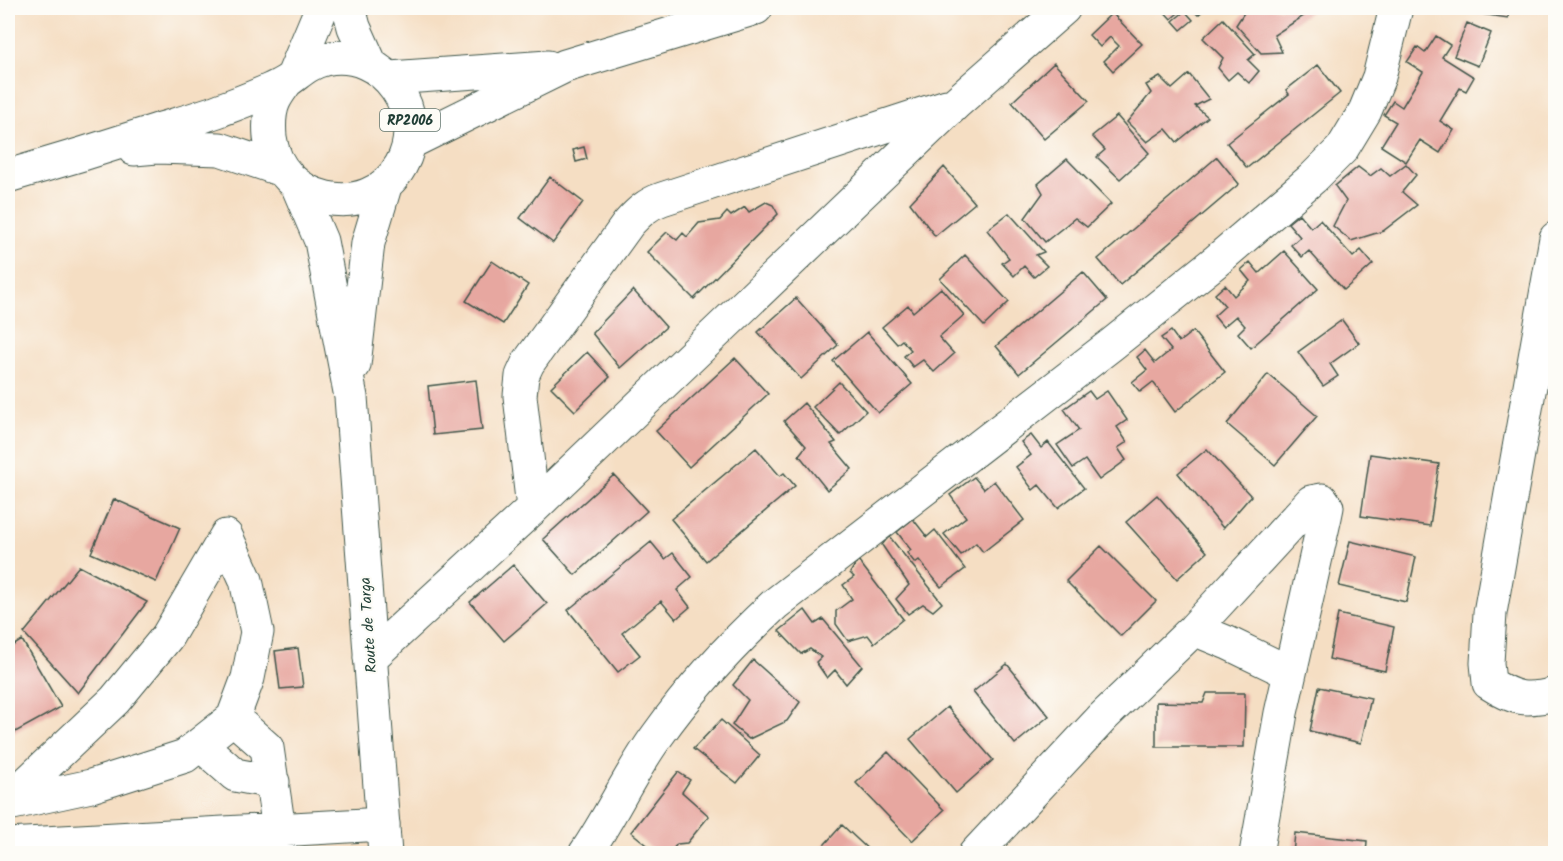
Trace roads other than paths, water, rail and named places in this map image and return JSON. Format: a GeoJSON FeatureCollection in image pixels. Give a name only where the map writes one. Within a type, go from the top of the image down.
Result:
{"type":"FeatureCollection","features":[{"type":"Feature","properties":{"kind":"street","name":"RP2006"},"geometry":{"type":"LineString","coordinates":[[320,8],[290,79],[273,102],[269,125],[272,149],[290,178],[320,197],[343,200],[366,195],[386,183],[401,165],[409,143],[410,120],[404,98],[381,72],[354,27],[349,8]]}},
{"type":"Feature","properties":{"kind":"street"},"geometry":{"type":"LineString","coordinates":[[409,143],[565,66],[756,8]]}},
{"type":"Feature","properties":{"kind":"street"},"geometry":{"type":"LineString","coordinates":[[370,658],[533,508],[956,103],[1064,8]]}},
{"type":"Feature","properties":{"kind":"street"},"geometry":{"type":"LineString","coordinates":[[585,854],[655,738],[684,700],[736,640],[767,611],[823,565],[1215,262],[1313,178],[1342,149],[1365,111],[1379,76],[1396,8]]}},
{"type":"Feature","properties":{"kind":"street"},"geometry":{"type":"LineString","coordinates":[[8,176],[219,110],[290,79],[304,67],[326,59],[349,58],[381,72],[565,66]]}},
{"type":"Feature","properties":{"kind":"street"},"geometry":{"type":"LineString","coordinates":[[533,508],[520,396],[522,376],[528,363],[638,212],[650,203],[956,103]]}},
{"type":"Feature","properties":{"kind":"street"},"geometry":{"type":"LineString","coordinates":[[85,153],[157,147],[220,149],[290,178]]}},
{"type":"Feature","properties":{"kind":"street","name":"Route de Targa"},"geometry":{"type":"LineString","coordinates":[[290,178],[321,241],[351,397],[384,839]]}},
{"type":"Feature","properties":{"kind":"street","name":"Route de Targa"},"geometry":{"type":"LineString","coordinates":[[351,397],[368,243],[386,183]]}},
{"type":"Feature","properties":{"kind":"street"},"geometry":{"type":"LineString","coordinates":[[1556,238],[1490,613],[1487,663],[1489,683],[1506,694],[1523,699],[1556,694]]}},
{"type":"Feature","properties":{"kind":"street"},"geometry":{"type":"LineString","coordinates":[[975,854],[1103,717],[1194,628],[1311,502],[1322,500],[1327,507],[1290,673],[1256,854]]}},
{"type":"Feature","properties":{"kind":"street"},"geometry":{"type":"LineString","coordinates":[[226,536],[246,580],[257,632],[248,678],[233,718],[185,756],[91,786],[8,803],[116,700],[167,637],[226,536]]}},
{"type":"Feature","properties":{"kind":"street"},"geometry":{"type":"LineString","coordinates":[[1194,628],[1290,673]]}},
{"type":"Feature","properties":{"kind":"street"},"geometry":{"type":"LineString","coordinates":[[233,718],[267,748],[280,842]]}},
{"type":"Feature","properties":{"kind":"street"},"geometry":{"type":"LineString","coordinates":[[200,744],[235,775],[273,782]]}},
{"type":"Feature","properties":{"kind":"street"},"geometry":{"type":"LineString","coordinates":[[8,845],[384,839]]}},
{"type":"Feature","properties":{"kind":"water"},"geometry":{"type":"Polygon","coordinates":[[[8,471],[11,471],[15,520],[8,530],[8,471]]]}}]}
